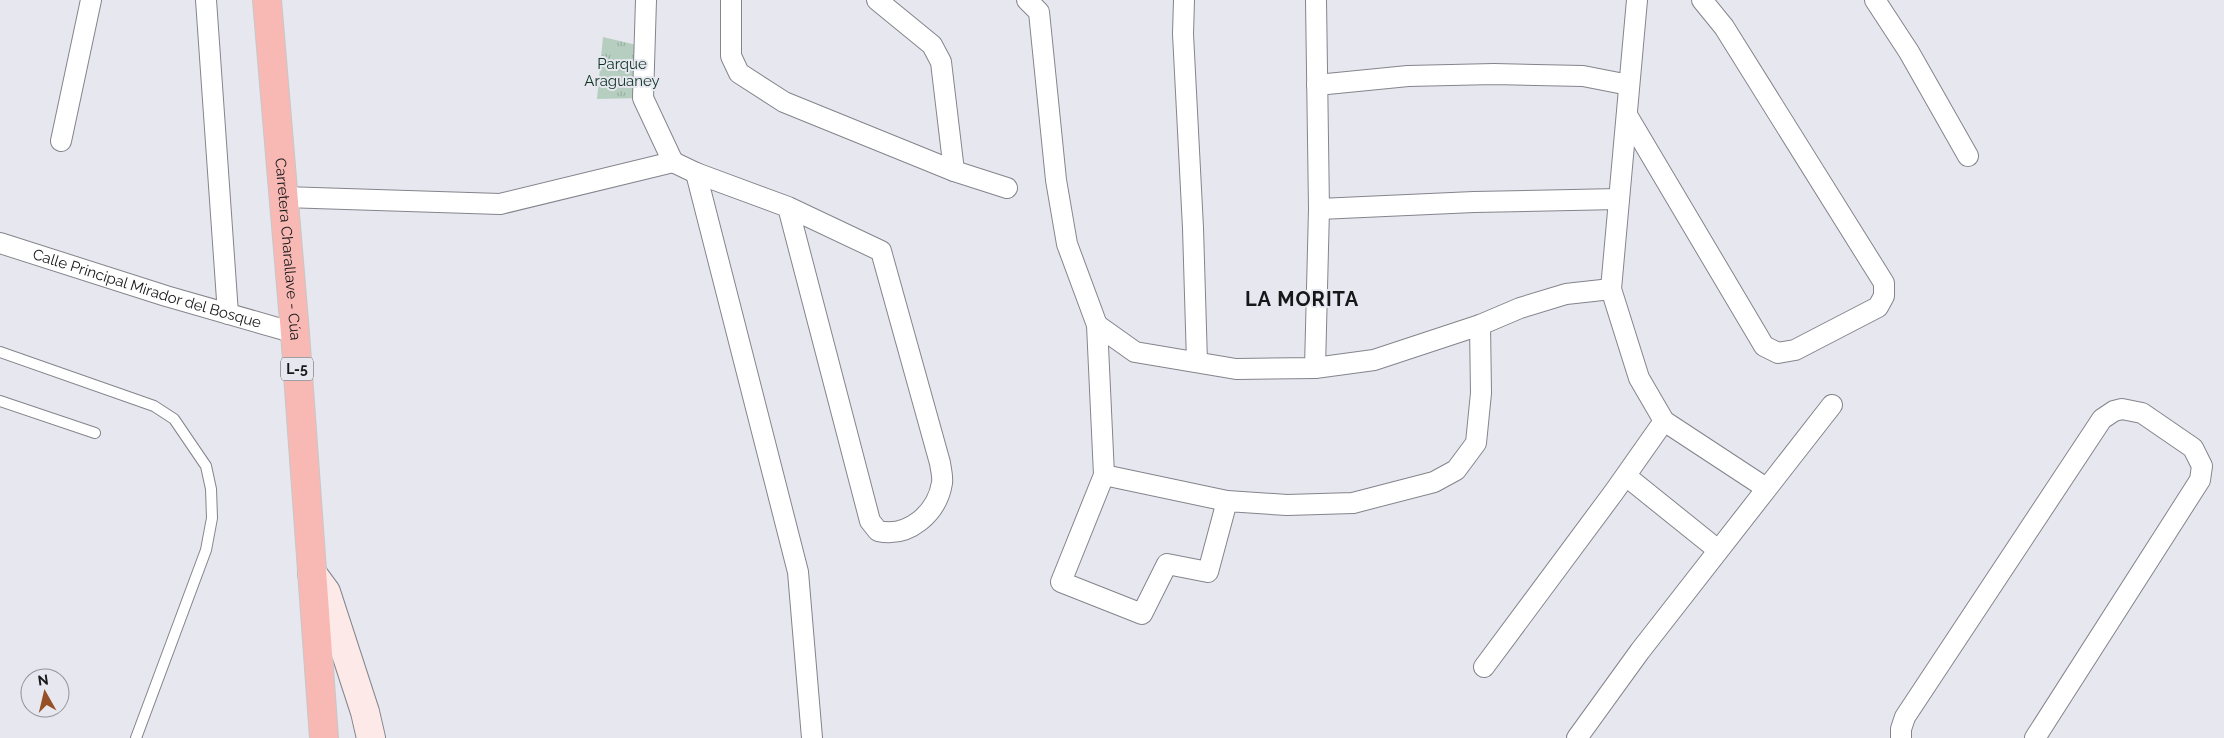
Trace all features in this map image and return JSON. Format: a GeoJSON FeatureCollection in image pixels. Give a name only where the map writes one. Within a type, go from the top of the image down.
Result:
{"type":"FeatureCollection","features":[{"type":"Feature","properties":{"kind":"highway","name":"Carretera Charallave - Cúa"},"geometry":{"type":"LineString","coordinates":[[268,0],[295,333],[324,738]]}},
{"type":"Feature","properties":{"kind":"street"},"geometry":{"type":"LineString","coordinates":[[61,141],[91,0]]}},
{"type":"Feature","properties":{"kind":"street"},"geometry":{"type":"LineString","coordinates":[[206,0],[228,314]]}},
{"type":"Feature","properties":{"kind":"street"},"geometry":{"type":"LineString","coordinates":[[646,0],[643,98],[673,162]]}},
{"type":"Feature","properties":{"kind":"street"},"geometry":{"type":"LineString","coordinates":[[731,0],[731,56],[739,74],[784,102],[954,170],[1007,188]]}},
{"type":"Feature","properties":{"kind":"street"},"geometry":{"type":"LineString","coordinates":[[877,0],[932,45],[941,62],[954,170]]}},
{"type":"Feature","properties":{"kind":"street"},"geometry":{"type":"LineString","coordinates":[[1028,0],[1039,12],[1056,180],[1067,244],[1097,325],[1104,475],[1061,582],[1142,614],[1167,564],[1208,572],[1227,501]]}},
{"type":"Feature","properties":{"kind":"street"},"geometry":{"type":"LineString","coordinates":[[1184,0],[1183,34],[1197,362]]}},
{"type":"Feature","properties":{"kind":"street"},"geometry":{"type":"LineString","coordinates":[[1315,368],[1319,210],[1316,0]]}},
{"type":"Feature","properties":{"kind":"street"},"geometry":{"type":"LineString","coordinates":[[1637,0],[1611,288],[1639,378],[1664,421],[1766,488]]}},
{"type":"Feature","properties":{"kind":"street"},"geometry":{"type":"LineString","coordinates":[[1626,115],[1764,346],[1778,353],[1795,350],[1878,307],[1884,296],[1884,284],[1724,28],[1702,0]]}},
{"type":"Feature","properties":{"kind":"street"},"geometry":{"type":"LineString","coordinates":[[1875,0],[1919,69],[1968,156]]}},
{"type":"Feature","properties":{"kind":"street"},"geometry":{"type":"LineString","coordinates":[[1317,85],[1408,76],[1494,74],[1583,76],[1629,85]]}},
{"type":"Feature","properties":{"kind":"street"},"geometry":{"type":"LineString","coordinates":[[284,197],[500,204],[673,162],[696,173],[788,208],[881,250],[940,463],[943,480],[935,504],[924,518],[901,532],[878,531],[870,521],[788,208]]}},
{"type":"Feature","properties":{"kind":"street"},"geometry":{"type":"LineString","coordinates":[[696,173],[798,572],[812,738]]}},
{"type":"Feature","properties":{"kind":"street"},"geometry":{"type":"LineString","coordinates":[[1319,210],[1474,202],[1619,200]]}},
{"type":"Feature","properties":{"kind":"street","name":"Calle Principal Mirador del Bosque"},"geometry":{"type":"LineString","coordinates":[[0,243],[295,333]]}},
{"type":"Feature","properties":{"kind":"street"},"geometry":{"type":"LineString","coordinates":[[1097,325],[1135,352],[1236,369],[1315,368],[1374,360],[1480,325],[1520,308],[1566,294],[1611,288]]}},
{"type":"Feature","properties":{"kind":"street"},"geometry":{"type":"LineString","coordinates":[[1104,475],[1227,501],[1287,505],[1352,503],[1434,482],[1456,470],[1476,443],[1481,393],[1480,325]]}},
{"type":"Feature","properties":{"kind":"street"},"geometry":{"type":"LineString","coordinates":[[1577,738],[1640,650],[1832,405]]}},
{"type":"Feature","properties":{"kind":"street"},"geometry":{"type":"LineString","coordinates":[[1901,738],[1902,723],[1905,717],[2102,420],[2114,411],[2122,409],[2136,410],[2194,448],[2202,466],[2200,480],[2035,738]]}},
{"type":"Feature","properties":{"kind":"street"},"geometry":{"type":"LineString","coordinates":[[1484,667],[1626,476],[1664,421]]}},
{"type":"Feature","properties":{"kind":"street"},"geometry":{"type":"LineString","coordinates":[[1626,476],[1718,550]]}},
{"type":"Feature","properties":{"kind":"street"},"geometry":{"type":"LineString","coordinates":[[312,573],[326,592],[371,738]]}},
{"type":"Feature","properties":{"kind":"lane"},"geometry":{"type":"LineString","coordinates":[[0,352],[154,406],[174,419],[206,466],[212,489],[212,518],[206,550],[136,738]]}},
{"type":"Feature","properties":{"kind":"lane"},"geometry":{"type":"LineString","coordinates":[[0,401],[96,433]]}},
{"type":"Feature","properties":{"kind":"green space","name":"Parque Araguaney"},"geometry":{"type":"Polygon","coordinates":[[[603,37],[645,47],[643,98],[597,99],[603,37]]]}},
{"type":"Feature","properties":{"kind":"district","name":"LA MORITA"},"geometry":{"type":"Point","coordinates":[1302,299]}}]}
